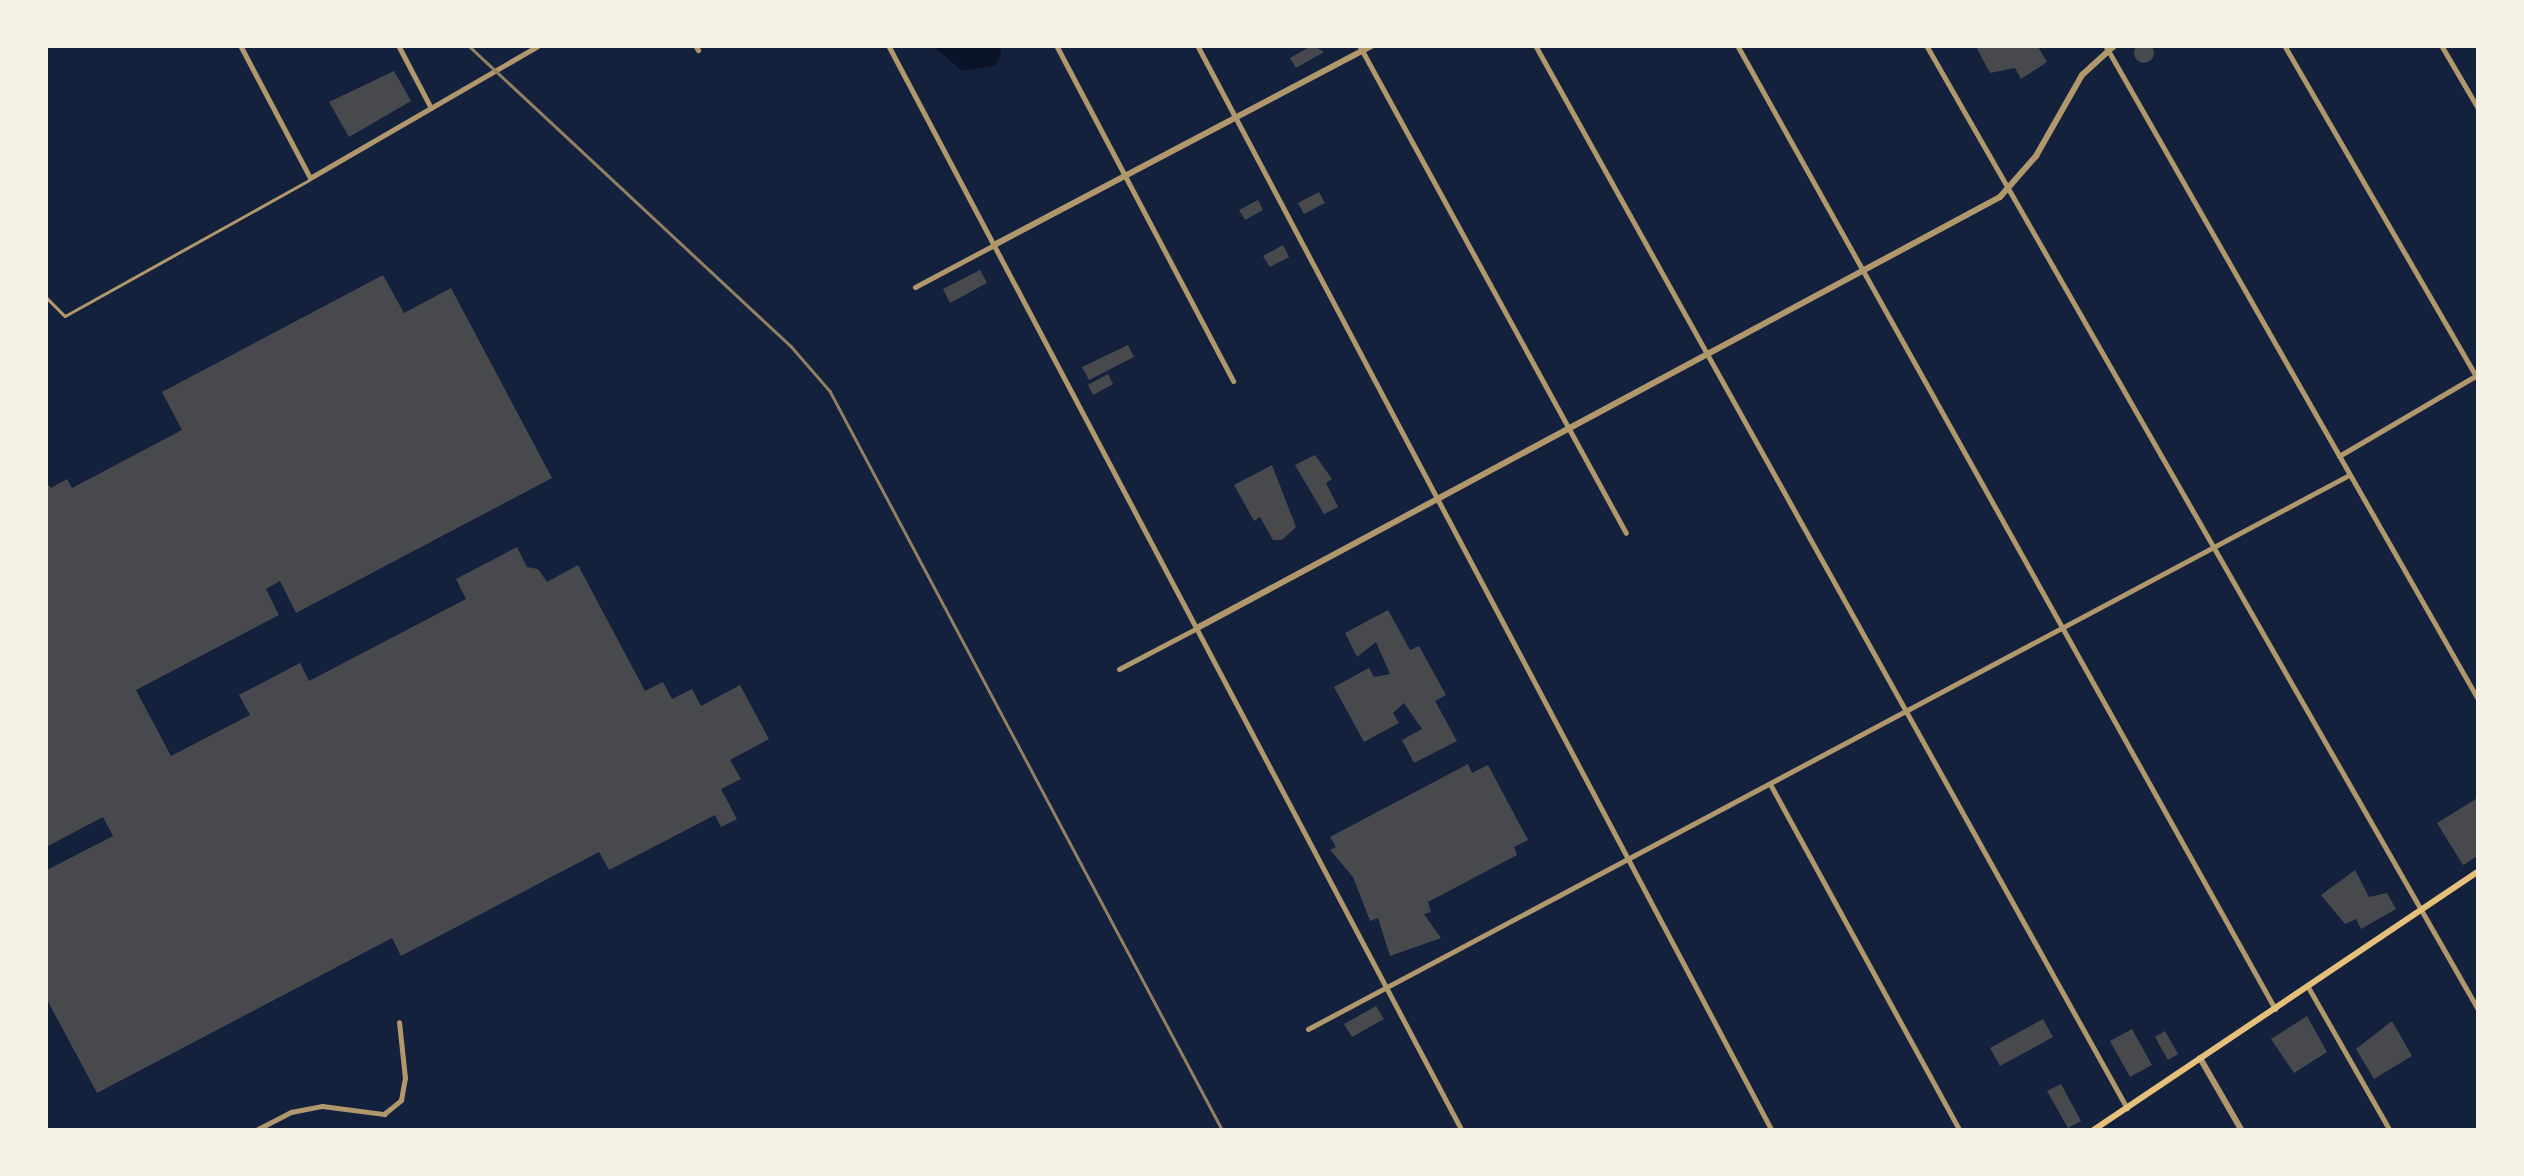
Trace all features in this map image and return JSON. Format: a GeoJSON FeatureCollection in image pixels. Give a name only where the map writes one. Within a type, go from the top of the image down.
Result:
{"type":"FeatureCollection","features":[{"type":"Feature","properties":{"kind":"main road"},"geometry":{"type":"LineString","coordinates":[[2096,1130],[2479,871]]}},
{"type":"Feature","properties":{"kind":"street"},"geometry":{"type":"LineString","coordinates":[[240,45],[310,178],[539,45]]}},
{"type":"Feature","properties":{"kind":"street"},"geometry":{"type":"LineString","coordinates":[[398,45],[431,108]]}},
{"type":"Feature","properties":{"kind":"street"},"geometry":{"type":"LineString","coordinates":[[888,45],[1462,1131]]}},
{"type":"Feature","properties":{"kind":"street"},"geometry":{"type":"LineString","coordinates":[[1056,45],[1233,381]]}},
{"type":"Feature","properties":{"kind":"street"},"geometry":{"type":"LineString","coordinates":[[1197,45],[1772,1131]]}},
{"type":"Feature","properties":{"kind":"street"},"geometry":{"type":"LineString","coordinates":[[916,288],[1372,45]]}},
{"type":"Feature","properties":{"kind":"street"},"geometry":{"type":"LineString","coordinates":[[1535,45],[2127,1108]]}},
{"type":"Feature","properties":{"kind":"street"},"geometry":{"type":"LineString","coordinates":[[1738,45],[2275,1009]]}},
{"type":"Feature","properties":{"kind":"street"},"geometry":{"type":"LineString","coordinates":[[1926,45],[2479,1011]]}},
{"type":"Feature","properties":{"kind":"street"},"geometry":{"type":"LineString","coordinates":[[2284,45],[2478,377],[2338,456]]}},
{"type":"Feature","properties":{"kind":"street"},"geometry":{"type":"LineString","coordinates":[[2441,45],[2479,110]]}},
{"type":"Feature","properties":{"kind":"street"},"geometry":{"type":"LineString","coordinates":[[1119,669],[1865,274],[2008,189],[2036,156],[2082,75],[2109,47],[2479,702]]}},
{"type":"Feature","properties":{"kind":"street"},"geometry":{"type":"LineString","coordinates":[[1360,48],[1626,533]]}},
{"type":"Feature","properties":{"kind":"street"},"geometry":{"type":"LineString","coordinates":[[1308,1028],[2349,475]]}},
{"type":"Feature","properties":{"kind":"street"},"geometry":{"type":"LineString","coordinates":[[1770,784],[1960,1131]]}},
{"type":"Feature","properties":{"kind":"street"},"geometry":{"type":"LineString","coordinates":[[2308,987],[2390,1131]]}},
{"type":"Feature","properties":{"kind":"street"},"geometry":{"type":"LineString","coordinates":[[254,1131],[291,1112],[322,1106],[384,1114],[401,1100],[405,1078],[398,1022]]}},
{"type":"Feature","properties":{"kind":"street"},"geometry":{"type":"LineString","coordinates":[[2200,1058],[2242,1131]]}},
{"type":"Feature","properties":{"kind":"lane"},"geometry":{"type":"LineString","coordinates":[[45,296],[65,316],[310,178]]}},
{"type":"Feature","properties":{"kind":"water"},"geometry":{"type":"Polygon","coordinates":[[[932,45],[1000,45],[1001,54],[995,66],[962,71],[932,45]]]}},
{"type":"Feature","properties":{"kind":"building"},"geometry":{"type":"Polygon","coordinates":[[[2144,43],[2154,53],[2144,63],[2134,53],[2144,43]]]}},
{"type":"Feature","properties":{"kind":"building"},"geometry":{"type":"Polygon","coordinates":[[[1313,45],[1324,52],[1296,68],[1290,58],[1313,45]]]}},
{"type":"Feature","properties":{"kind":"building"},"geometry":{"type":"Polygon","coordinates":[[[1975,45],[2037,45],[2047,62],[2021,79],[2015,68],[1990,73],[1975,45]]]}},
{"type":"Feature","properties":{"kind":"building"},"geometry":{"type":"Polygon","coordinates":[[[394,71],[411,101],[349,137],[329,102],[394,71]]]}},
{"type":"Feature","properties":{"kind":"building"},"geometry":{"type":"Polygon","coordinates":[[[1319,192],[1325,203],[1304,214],[1298,203],[1319,192]]]}},
{"type":"Feature","properties":{"kind":"building"},"geometry":{"type":"Polygon","coordinates":[[[1258,200],[1263,210],[1245,220],[1239,210],[1258,200]]]}},
{"type":"Feature","properties":{"kind":"building"},"geometry":{"type":"Polygon","coordinates":[[[1283,245],[1289,257],[1270,267],[1263,256],[1283,245]]]}},
{"type":"Feature","properties":{"kind":"building"},"geometry":{"type":"Polygon","coordinates":[[[980,270],[987,283],[950,303],[943,289],[980,270]]]}},
{"type":"Feature","properties":{"kind":"building"},"geometry":{"type":"Polygon","coordinates":[[[383,275],[404,313],[451,288],[552,478],[296,613],[280,581],[266,589],[279,615],[136,690],[171,756],[250,715],[239,695],[300,663],[309,681],[466,599],[456,579],[517,547],[527,567],[538,569],[547,582],[578,565],[645,691],[663,682],[672,699],[692,689],[701,706],[740,685],[769,739],[730,760],[741,779],[721,789],[737,819],[721,827],[715,815],[609,870],[599,852],[401,956],[392,938],[97,1093],[45,996],[45,871],[113,836],[103,817],[48,846],[45,840],[45,481],[51,488],[67,479],[72,488],[182,430],[162,392],[383,275]]]}},
{"type":"Feature","properties":{"kind":"building"},"geometry":{"type":"Polygon","coordinates":[[[1128,345],[1134,357],[1089,380],[1082,367],[1128,345]]]}},
{"type":"Feature","properties":{"kind":"building"},"geometry":{"type":"Polygon","coordinates":[[[1108,374],[1113,384],[1093,395],[1088,385],[1108,374]]]}},
{"type":"Feature","properties":{"kind":"building"},"geometry":{"type":"Polygon","coordinates":[[[1315,455],[1332,479],[1326,483],[1338,507],[1324,514],[1295,465],[1315,455]]]}},
{"type":"Feature","properties":{"kind":"building"},"geometry":{"type":"Polygon","coordinates":[[[1272,465],[1296,527],[1282,540],[1273,540],[1260,517],[1254,521],[1234,485],[1272,465]]]}},
{"type":"Feature","properties":{"kind":"building"},"geometry":{"type":"Polygon","coordinates":[[[1388,610],[1410,650],[1419,646],[1446,695],[1435,701],[1457,741],[1414,763],[1402,740],[1422,729],[1404,703],[1393,713],[1399,723],[1364,742],[1334,687],[1369,668],[1374,677],[1390,674],[1376,642],[1357,657],[1345,633],[1388,610]]]}},
{"type":"Feature","properties":{"kind":"building"},"geometry":{"type":"Polygon","coordinates":[[[1468,764],[1472,773],[1488,765],[1528,840],[1514,847],[1517,855],[1428,902],[1431,912],[1424,914],[1441,938],[1390,956],[1378,918],[1370,921],[1353,877],[1330,850],[1336,847],[1330,837],[1468,764]]]}},
{"type":"Feature","properties":{"kind":"building"},"geometry":{"type":"Polygon","coordinates":[[[2479,797],[2479,855],[2463,865],[2437,823],[2479,797]]]}},
{"type":"Feature","properties":{"kind":"building"},"geometry":{"type":"Polygon","coordinates":[[[2355,870],[2369,897],[2387,893],[2396,909],[2361,929],[2356,919],[2345,924],[2321,895],[2355,870]]]}},
{"type":"Feature","properties":{"kind":"building"},"geometry":{"type":"Polygon","coordinates":[[[1376,1006],[1384,1019],[1352,1037],[1344,1024],[1376,1006]]]}},
{"type":"Feature","properties":{"kind":"building"},"geometry":{"type":"Polygon","coordinates":[[[2307,1016],[2327,1052],[2294,1073],[2271,1039],[2307,1016]]]}},
{"type":"Feature","properties":{"kind":"building"},"geometry":{"type":"Polygon","coordinates":[[[2043,1019],[2053,1037],[2000,1066],[1990,1048],[2043,1019]]]}},
{"type":"Feature","properties":{"kind":"building"},"geometry":{"type":"Polygon","coordinates":[[[2392,1021],[2412,1056],[2374,1079],[2356,1049],[2392,1021]]]}},
{"type":"Feature","properties":{"kind":"building"},"geometry":{"type":"Polygon","coordinates":[[[2132,1029],[2152,1065],[2130,1077],[2110,1041],[2132,1029]]]}},
{"type":"Feature","properties":{"kind":"building"},"geometry":{"type":"Polygon","coordinates":[[[2165,1031],[2178,1054],[2168,1060],[2155,1037],[2165,1031]]]}},
{"type":"Feature","properties":{"kind":"building"},"geometry":{"type":"Polygon","coordinates":[[[2061,1084],[2081,1121],[2068,1128],[2047,1091],[2061,1084]]]}},
{"type":"Feature","properties":{"kind":"railway"},"geometry":{"type":"LineString","coordinates":[[468,45],[791,346],[830,391],[1223,1131]]}}]}
